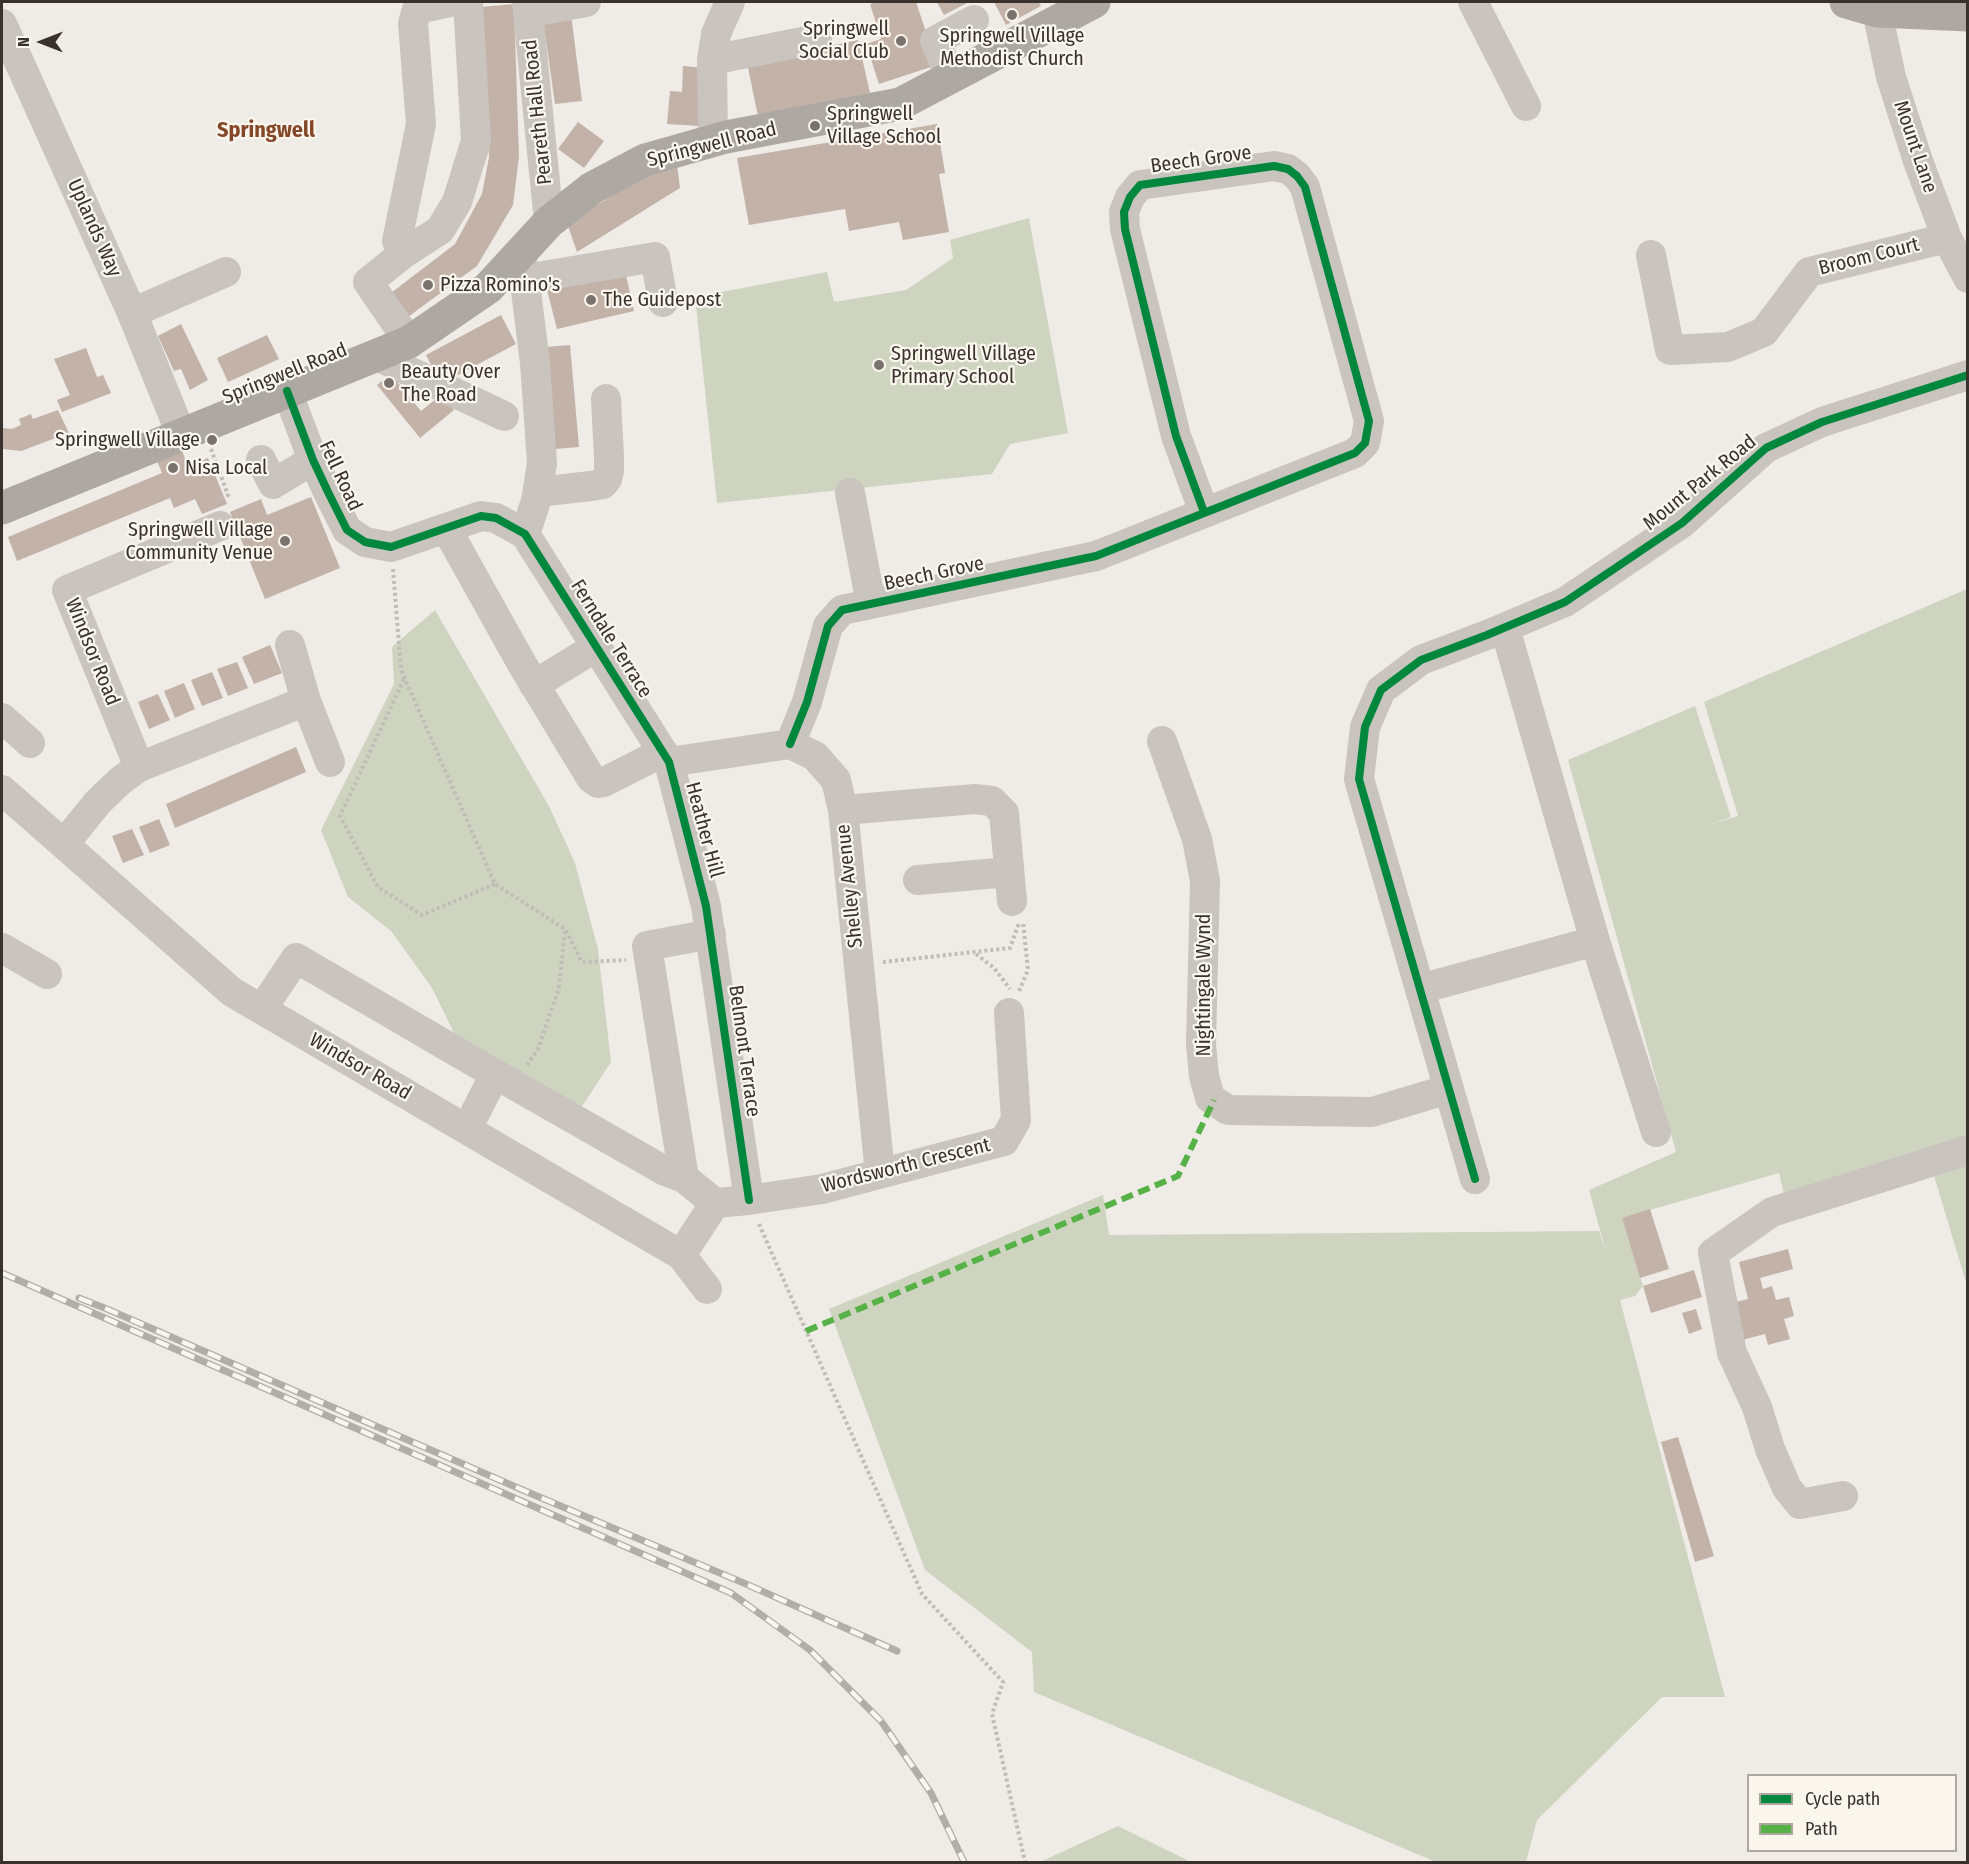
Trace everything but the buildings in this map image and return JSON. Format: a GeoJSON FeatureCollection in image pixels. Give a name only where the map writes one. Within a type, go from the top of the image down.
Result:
{"type":"FeatureCollection","features":[{"type":"Feature","properties":{"kind":"main road","name":"Springwell Road"},"geometry":{"type":"LineString","coordinates":[[2,508],[410,342],[524,265],[549,222],[592,188],[645,160],[713,141],[900,104],[1094,2]]}},
{"type":"Feature","properties":{"kind":"main road"},"geometry":{"type":"LineString","coordinates":[[1846,2],[1877,11],[1968,15]]}},
{"type":"Feature","properties":{"kind":"street"},"geometry":{"type":"LineString","coordinates":[[403,254],[397,241],[421,124],[413,23],[417,9],[450,2]]}},
{"type":"Feature","properties":{"kind":"street"},"geometry":{"type":"LineString","coordinates":[[410,342],[368,282],[403,254],[440,230],[457,202],[476,141],[468,2]]}},
{"type":"Feature","properties":{"kind":"street"},"geometry":{"type":"LineString","coordinates":[[528,7],[585,2]]}},
{"type":"Feature","properties":{"kind":"street"},"geometry":{"type":"LineString","coordinates":[[713,141],[712,60],[716,34],[730,2]]}},
{"type":"Feature","properties":{"kind":"street"},"geometry":{"type":"LineString","coordinates":[[1473,2],[1526,106]]}},
{"type":"Feature","properties":{"kind":"street","name":"Peareth Hall Road"},"geometry":{"type":"LineString","coordinates":[[528,7],[549,222]]}},
{"type":"Feature","properties":{"kind":"street","name":"Mount Lane"},"geometry":{"type":"LineString","coordinates":[[1877,11],[1891,76],[1918,161],[1947,238],[1968,278]]}},
{"type":"Feature","properties":{"kind":"street"},"geometry":{"type":"LineString","coordinates":[[951,77],[935,41],[974,20]]}},
{"type":"Feature","properties":{"kind":"street","name":"Uplands Way"},"geometry":{"type":"LineString","coordinates":[[2,24],[132,313],[191,430]]}},
{"type":"Feature","properties":{"kind":"street"},"geometry":{"type":"LineString","coordinates":[[712,60],[817,39]]}},
{"type":"Feature","properties":{"kind":"street","name":"Beech Grove"},"geometry":{"type":"LineString","coordinates":[[790,744],[807,702],[828,626],[842,610],[1096,556],[1355,453],[1365,442],[1369,421],[1305,187],[1288,169],[1274,166],[1140,185],[1130,197],[1124,212],[1125,229],[1176,436],[1204,512]]}},
{"type":"Feature","properties":{"kind":"street","name":"Broom Court"},"geometry":{"type":"LineString","coordinates":[[1652,255],[1670,350],[1728,347],[1764,332],[1809,272],[1947,238]]}},
{"type":"Feature","properties":{"kind":"street"},"geometry":{"type":"LineString","coordinates":[[391,547],[481,516],[496,518],[525,534],[538,492],[542,463],[535,363],[524,265],[655,257],[663,302]]}},
{"type":"Feature","properties":{"kind":"street"},"geometry":{"type":"LineString","coordinates":[[132,313],[226,272]]}},
{"type":"Feature","properties":{"kind":"street"},"geometry":{"type":"LineString","coordinates":[[375,355],[504,416]]}},
{"type":"Feature","properties":{"kind":"street","name":"Mount Park Road"},"geometry":{"type":"LineString","coordinates":[[1475,1179],[1359,779],[1365,727],[1381,690],[1421,660],[1565,602],[1682,523],[1766,448],[1822,422],[1968,375]]}},
{"type":"Feature","properties":{"kind":"street","name":"Fell Road"},"geometry":{"type":"LineString","coordinates":[[287,391],[313,460],[347,530],[365,542],[391,547]]}},
{"type":"Feature","properties":{"kind":"street"},"geometry":{"type":"LineString","coordinates":[[538,492],[603,484],[607,479],[609,457],[606,399]]}},
{"type":"Feature","properties":{"kind":"street"},"geometry":{"type":"LineString","coordinates":[[261,460],[273,484],[313,460]]}},
{"type":"Feature","properties":{"kind":"street","name":"Beech Grove"},"geometry":{"type":"LineString","coordinates":[[850,493],[871,604]]}},
{"type":"Feature","properties":{"kind":"street","name":"Windsor Road"},"geometry":{"type":"LineString","coordinates":[[139,767],[68,590],[220,526]]}},
{"type":"Feature","properties":{"kind":"street"},"geometry":{"type":"LineString","coordinates":[[446,528],[534,685],[591,778],[598,783],[666,757],[790,744]]}},
{"type":"Feature","properties":{"kind":"street","name":"Ferndale Terrace"},"geometry":{"type":"LineString","coordinates":[[525,534],[666,757]]}},
{"type":"Feature","properties":{"kind":"street"},"geometry":{"type":"LineString","coordinates":[[1505,628],[1595,941],[1656,1132]]}},
{"type":"Feature","properties":{"kind":"street"},"geometry":{"type":"LineString","coordinates":[[290,645],[306,701],[330,762]]}},
{"type":"Feature","properties":{"kind":"street"},"geometry":{"type":"LineString","coordinates":[[534,685],[596,647]]}},
{"type":"Feature","properties":{"kind":"street"},"geometry":{"type":"LineString","coordinates":[[64,844],[98,802],[139,767],[306,701]]}},
{"type":"Feature","properties":{"kind":"street"},"geometry":{"type":"LineString","coordinates":[[3,723],[30,743]]}},
{"type":"Feature","properties":{"kind":"street","name":"Nightingale Wynd"},"geometry":{"type":"LineString","coordinates":[[1162,741],[1197,839],[1205,881],[1201,1044],[1204,1076],[1210,1098],[1228,1110],[1372,1112],[1449,1089]]}},
{"type":"Feature","properties":{"kind":"street","name":"Shelley Avenue"},"geometry":{"type":"LineString","coordinates":[[790,744],[815,756],[836,780],[843,810],[880,1173]]}},
{"type":"Feature","properties":{"kind":"street","name":"Heather Hill"},"geometry":{"type":"LineString","coordinates":[[666,757],[708,920]]}},
{"type":"Feature","properties":{"kind":"street","name":"Windsor Road"},"geometry":{"type":"LineString","coordinates":[[2,790],[232,992],[681,1255],[707,1289]]}},
{"type":"Feature","properties":{"kind":"street"},"geometry":{"type":"LineString","coordinates":[[843,810],[975,799],[992,801],[1004,813],[1012,901]]}},
{"type":"Feature","properties":{"kind":"street"},"geometry":{"type":"LineString","coordinates":[[918,880],[1010,872]]}},
{"type":"Feature","properties":{"kind":"street"},"geometry":{"type":"LineString","coordinates":[[684,1178],[647,946],[708,920]]}},
{"type":"Feature","properties":{"kind":"street","name":"Belmont Terrace"},"geometry":{"type":"LineString","coordinates":[[708,920],[749,1200]]}},
{"type":"Feature","properties":{"kind":"street"},"geometry":{"type":"LineString","coordinates":[[1420,989],[1595,941]]}},
{"type":"Feature","properties":{"kind":"street"},"geometry":{"type":"LineString","coordinates":[[2,948],[47,974]]}},
{"type":"Feature","properties":{"kind":"street"},"geometry":{"type":"LineString","coordinates":[[262,1009],[296,958],[665,1171],[684,1178],[715,1203],[749,1200]]}},
{"type":"Feature","properties":{"kind":"street","name":"Wordsworth Crescent"},"geometry":{"type":"LineString","coordinates":[[749,1200],[822,1189],[1004,1141],[1016,1120],[1010,1013]]}},
{"type":"Feature","properties":{"kind":"street"},"geometry":{"type":"LineString","coordinates":[[467,1129],[505,1080]]}},
{"type":"Feature","properties":{"kind":"street"},"geometry":{"type":"LineString","coordinates":[[1843,1496],[1800,1504],[1787,1488],[1770,1449],[1757,1407],[1732,1353],[1713,1253],[1772,1212],[1968,1150]]}},
{"type":"Feature","properties":{"kind":"street"},"geometry":{"type":"LineString","coordinates":[[681,1255],[715,1203]]}},
{"type":"Feature","properties":{"kind":"path"},"geometry":{"type":"LineString","coordinates":[[191,430],[228,495],[213,502],[220,526]]}},
{"type":"Feature","properties":{"kind":"path"},"geometry":{"type":"LineString","coordinates":[[391,547],[401,670],[495,884],[565,929],[582,962],[649,959]]}},
{"type":"Feature","properties":{"kind":"path"},"geometry":{"type":"LineString","coordinates":[[404,679],[340,816],[378,887],[422,915],[495,884]]}},
{"type":"Feature","properties":{"kind":"path"},"geometry":{"type":"LineString","coordinates":[[858,964],[1010,948],[1023,914],[1028,970],[1016,996],[994,968],[975,953]]}},
{"type":"Feature","properties":{"kind":"path"},"geometry":{"type":"LineString","coordinates":[[505,1080],[538,1049],[559,988],[565,929]]}},
{"type":"Feature","properties":{"kind":"path"},"geometry":{"type":"LineString","coordinates":[[749,1200],[922,1594],[1003,1682],[992,1714],[1025,1863]]}},
{"type":"Feature","properties":{"kind":"green space","name":"Springwell Village Primary School"},"geometry":{"type":"Polygon","coordinates":[[[1029,218],[1068,433],[1010,444],[992,474],[717,503],[695,297],[827,272],[834,302],[906,290],[953,258],[950,240],[1029,218]]]}},
{"type":"Feature","properties":{"kind":"green space"},"geometry":{"type":"Polygon","coordinates":[[[1967,589],[1967,1286],[1930,1162],[1787,1207],[1779,1173],[1622,1218],[1643,1286],[1635,1296],[1620,1300],[1725,1697],[1662,1697],[1537,1820],[1526,1862],[1436,1862],[1034,1692],[1032,1652],[925,1570],[829,1309],[1103,1195],[1109,1235],[1599,1231],[1607,1256],[1589,1190],[1676,1152],[1568,760],[1695,706],[1731,817],[1708,825],[1738,816],[1704,702],[1967,589]]]}},
{"type":"Feature","properties":{"kind":"green space"},"geometry":{"type":"Polygon","coordinates":[[[435,610],[550,808],[575,863],[598,949],[611,1062],[579,1111],[456,1037],[432,988],[391,931],[348,897],[321,830],[394,684],[392,647],[435,610]]]}},
{"type":"Feature","properties":{"kind":"green space"},"geometry":{"type":"Polygon","coordinates":[[[1118,1826],[1191,1862],[1040,1862],[1118,1826]]]}},
{"type":"Feature","properties":{"kind":"railway"},"geometry":{"type":"LineString","coordinates":[[2,1273],[731,1593],[810,1650],[881,1721],[931,1793],[964,1862]]}},
{"type":"Feature","properties":{"kind":"railway"},"geometry":{"type":"LineString","coordinates":[[79,1298],[897,1651]]}},
{"type":"Feature","properties":{"kind":"marked path"},"geometry":{"type":"LineString","coordinates":[[806,1331],[1178,1176],[1214,1100]]}},
{"type":"Feature","properties":{"kind":"cycle path"},"geometry":{"type":"LineString","coordinates":[[790,744],[807,702],[828,626],[842,610],[1096,556],[1355,453],[1365,443],[1369,421],[1305,187],[1288,169],[1274,166],[1140,185],[1130,197],[1124,212],[1125,229],[1176,436],[1204,512]]}},
{"type":"Feature","properties":{"kind":"cycle path"},"geometry":{"type":"LineString","coordinates":[[1475,1179],[1359,779],[1365,727],[1381,690],[1421,660],[1565,602],[1682,523],[1766,448],[1822,422],[1968,375]]}},
{"type":"Feature","properties":{"kind":"cycle path"},"geometry":{"type":"LineString","coordinates":[[287,391],[313,460],[347,530],[365,542],[391,547],[481,516],[496,518],[525,534],[669,762],[706,906],[749,1200]]}},
{"type":"Feature","properties":{"kind":"place","name":"Springwell Village Methodist Church"},"geometry":{"type":"Point","coordinates":[1012,15]}},
{"type":"Feature","properties":{"kind":"place","name":"Springwell Social Club"},"geometry":{"type":"Point","coordinates":[901,41]}},
{"type":"Feature","properties":{"kind":"place","name":"Springwell Village School"},"geometry":{"type":"Point","coordinates":[815,126]}},
{"type":"Feature","properties":{"kind":"place","name":"Pizza Romino's"},"geometry":{"type":"Point","coordinates":[428,285]}},
{"type":"Feature","properties":{"kind":"place","name":"The Guidepost"},"geometry":{"type":"Point","coordinates":[591,300]}},
{"type":"Feature","properties":{"kind":"place","name":"Springwell Village Primary School"},"geometry":{"type":"Point","coordinates":[879,365]}},
{"type":"Feature","properties":{"kind":"place","name":"Beauty Over The Road"},"geometry":{"type":"Point","coordinates":[389,383]}},
{"type":"Feature","properties":{"kind":"place","name":"Springwell Village"},"geometry":{"type":"Point","coordinates":[212,440]}},
{"type":"Feature","properties":{"kind":"place","name":"Nisa Local"},"geometry":{"type":"Point","coordinates":[173,468]}},
{"type":"Feature","properties":{"kind":"place","name":"Springwell Village Community Venue"},"geometry":{"type":"Point","coordinates":[285,541]}},
{"type":"Feature","properties":{"kind":"district","name":"Springwell"},"geometry":{"type":"Point","coordinates":[266,131]}}]}
